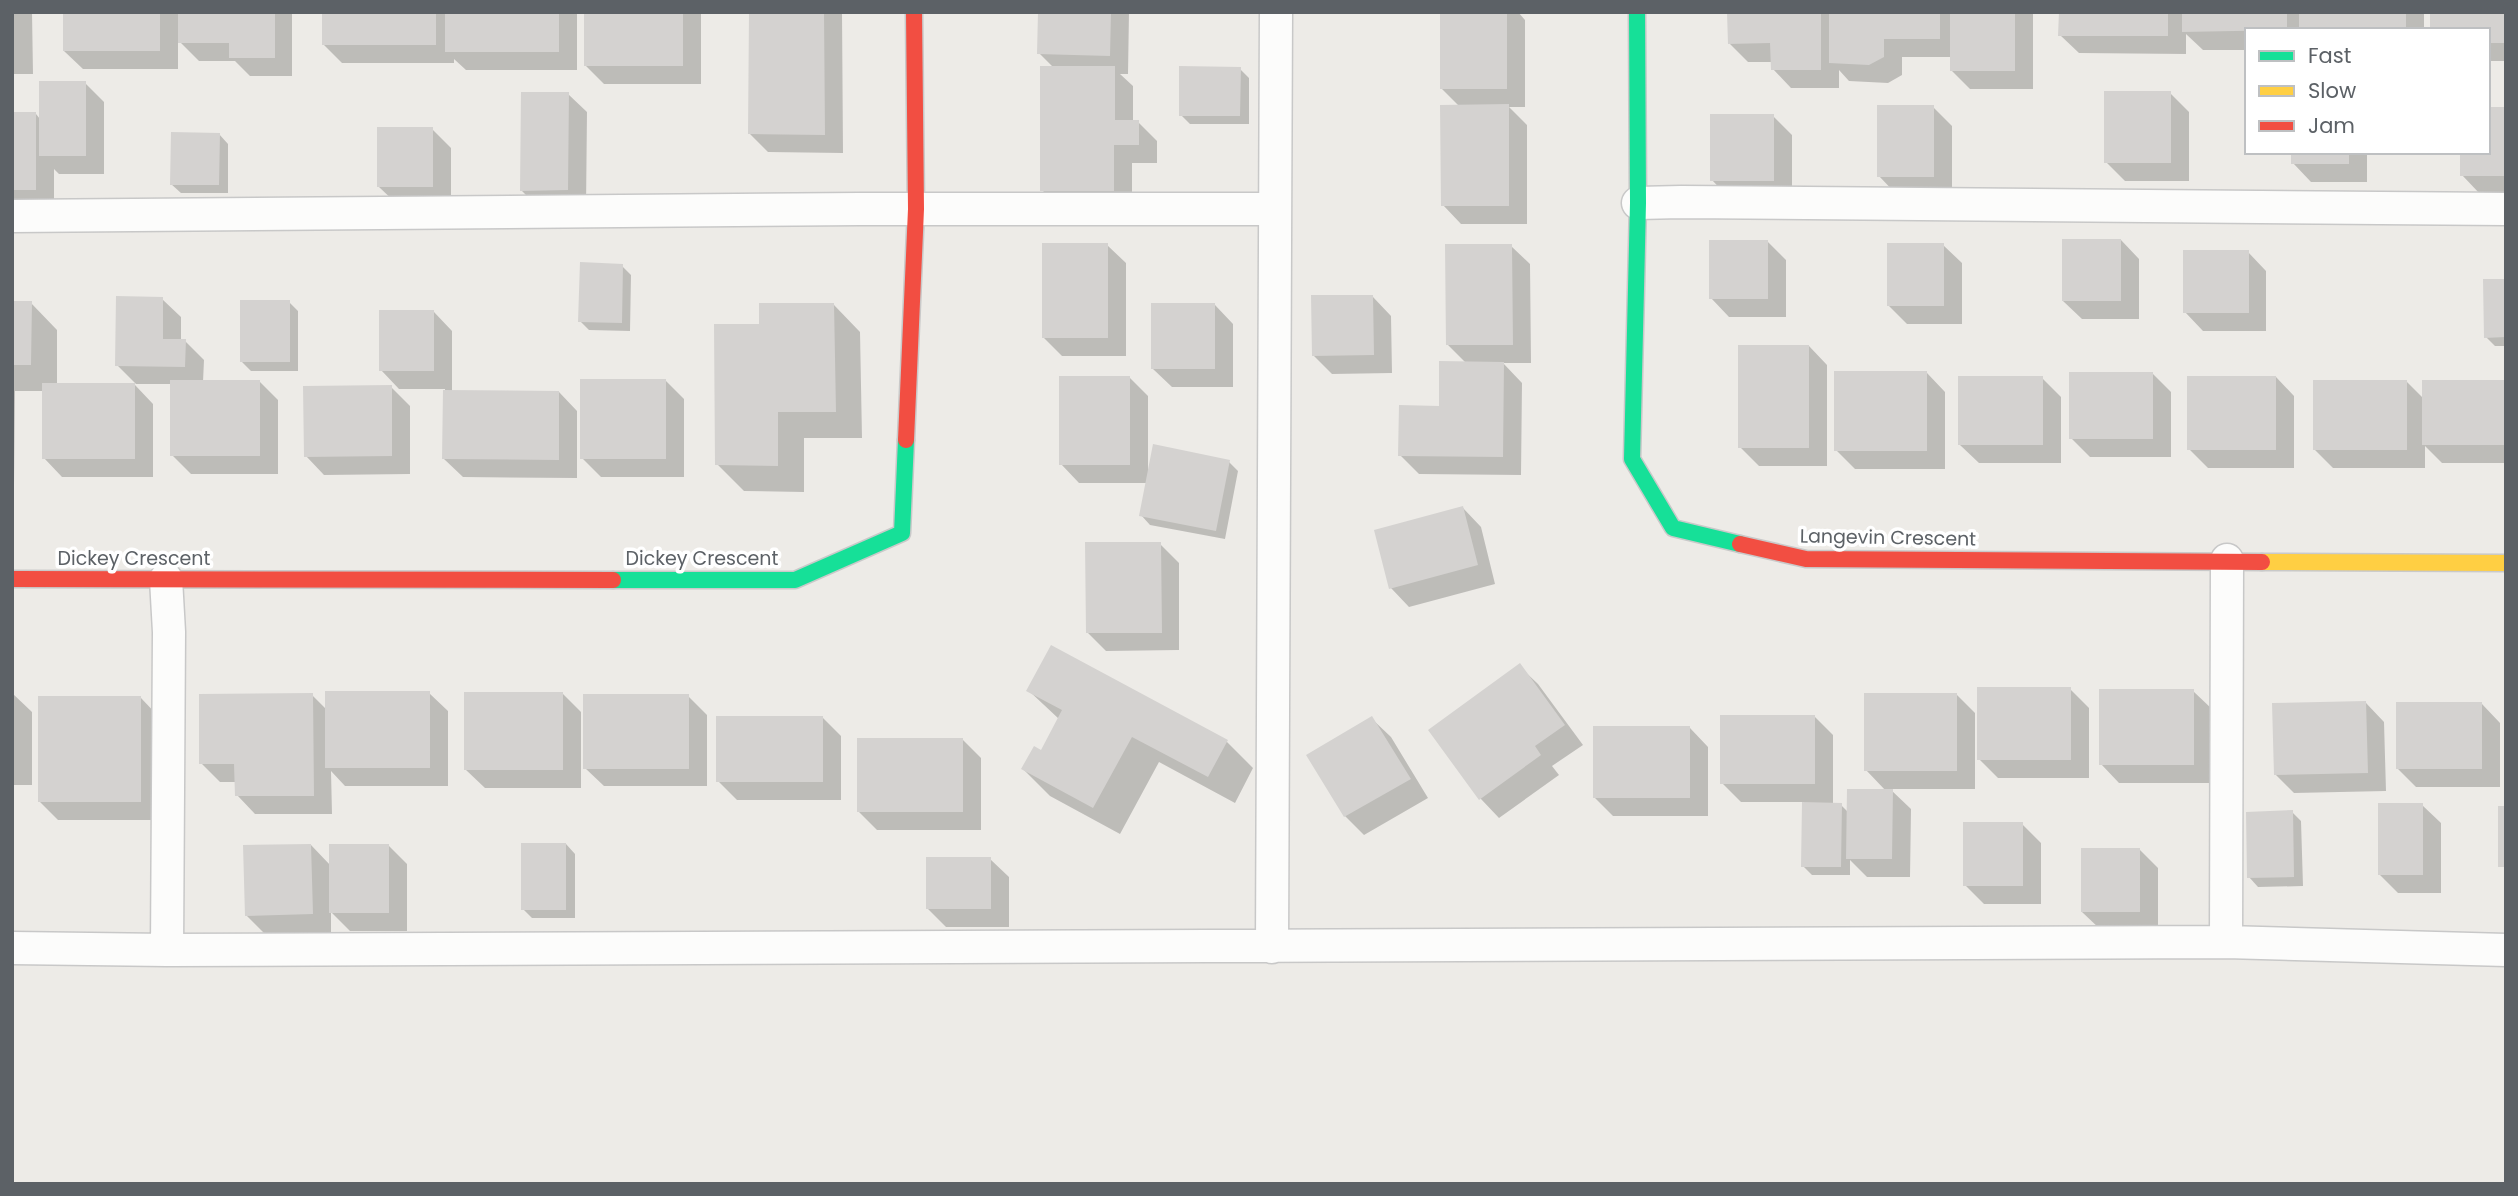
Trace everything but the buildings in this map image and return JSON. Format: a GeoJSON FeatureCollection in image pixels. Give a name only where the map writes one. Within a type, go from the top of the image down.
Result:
{"type":"FeatureCollection","features":[{"type":"Feature","properties":{"kind":"street","name":"Dickey Crescent"},"geometry":{"type":"LineString","coordinates":[[12,579],[795,580],[902,533],[916,209],[914,12]]}},
{"type":"Feature","properties":{"kind":"street","name":"Langevin Crescent"},"geometry":{"type":"LineString","coordinates":[[1637,12],[1638,203],[1632,458],[1674,528],[1806,559],[2506,563]]}},
{"type":"Feature","properties":{"kind":"lane"},"geometry":{"type":"LineString","coordinates":[[1272,947],[1276,12]]}},
{"type":"Feature","properties":{"kind":"lane"},"geometry":{"type":"LineString","coordinates":[[1638,203],[2506,209]]}},
{"type":"Feature","properties":{"kind":"lane"},"geometry":{"type":"LineString","coordinates":[[12,216],[1275,209]]}},
{"type":"Feature","properties":{"kind":"lane"},"geometry":{"type":"LineString","coordinates":[[2226,942],[2227,560]]}},
{"type":"Feature","properties":{"kind":"lane"},"geometry":{"type":"LineString","coordinates":[[166,579],[169,632],[167,950]]}},
{"type":"Feature","properties":{"kind":"lane"},"geometry":{"type":"LineString","coordinates":[[12,948],[167,950],[2226,942],[2506,950]]}},
{"type":"Feature","properties":{"kind":"traffic: fast"},"geometry":{"type":"LineString","coordinates":[[1637,12],[1638,203],[1632,459],[1673,528],[1740,544]]}},
{"type":"Feature","properties":{"kind":"traffic: fast"},"geometry":{"type":"LineString","coordinates":[[613,580],[795,580],[902,533],[906,440]]}},
{"type":"Feature","properties":{"kind":"traffic: slow"},"geometry":{"type":"LineString","coordinates":[[2262,562],[2506,563]]}},
{"type":"Feature","properties":{"kind":"traffic: jam"},"geometry":{"type":"LineString","coordinates":[[906,440],[916,209],[914,12]]}},
{"type":"Feature","properties":{"kind":"traffic: jam"},"geometry":{"type":"LineString","coordinates":[[1740,544],[1806,559],[2262,562]]}},
{"type":"Feature","properties":{"kind":"traffic: jam"},"geometry":{"type":"LineString","coordinates":[[12,579],[613,580]]}}]}
